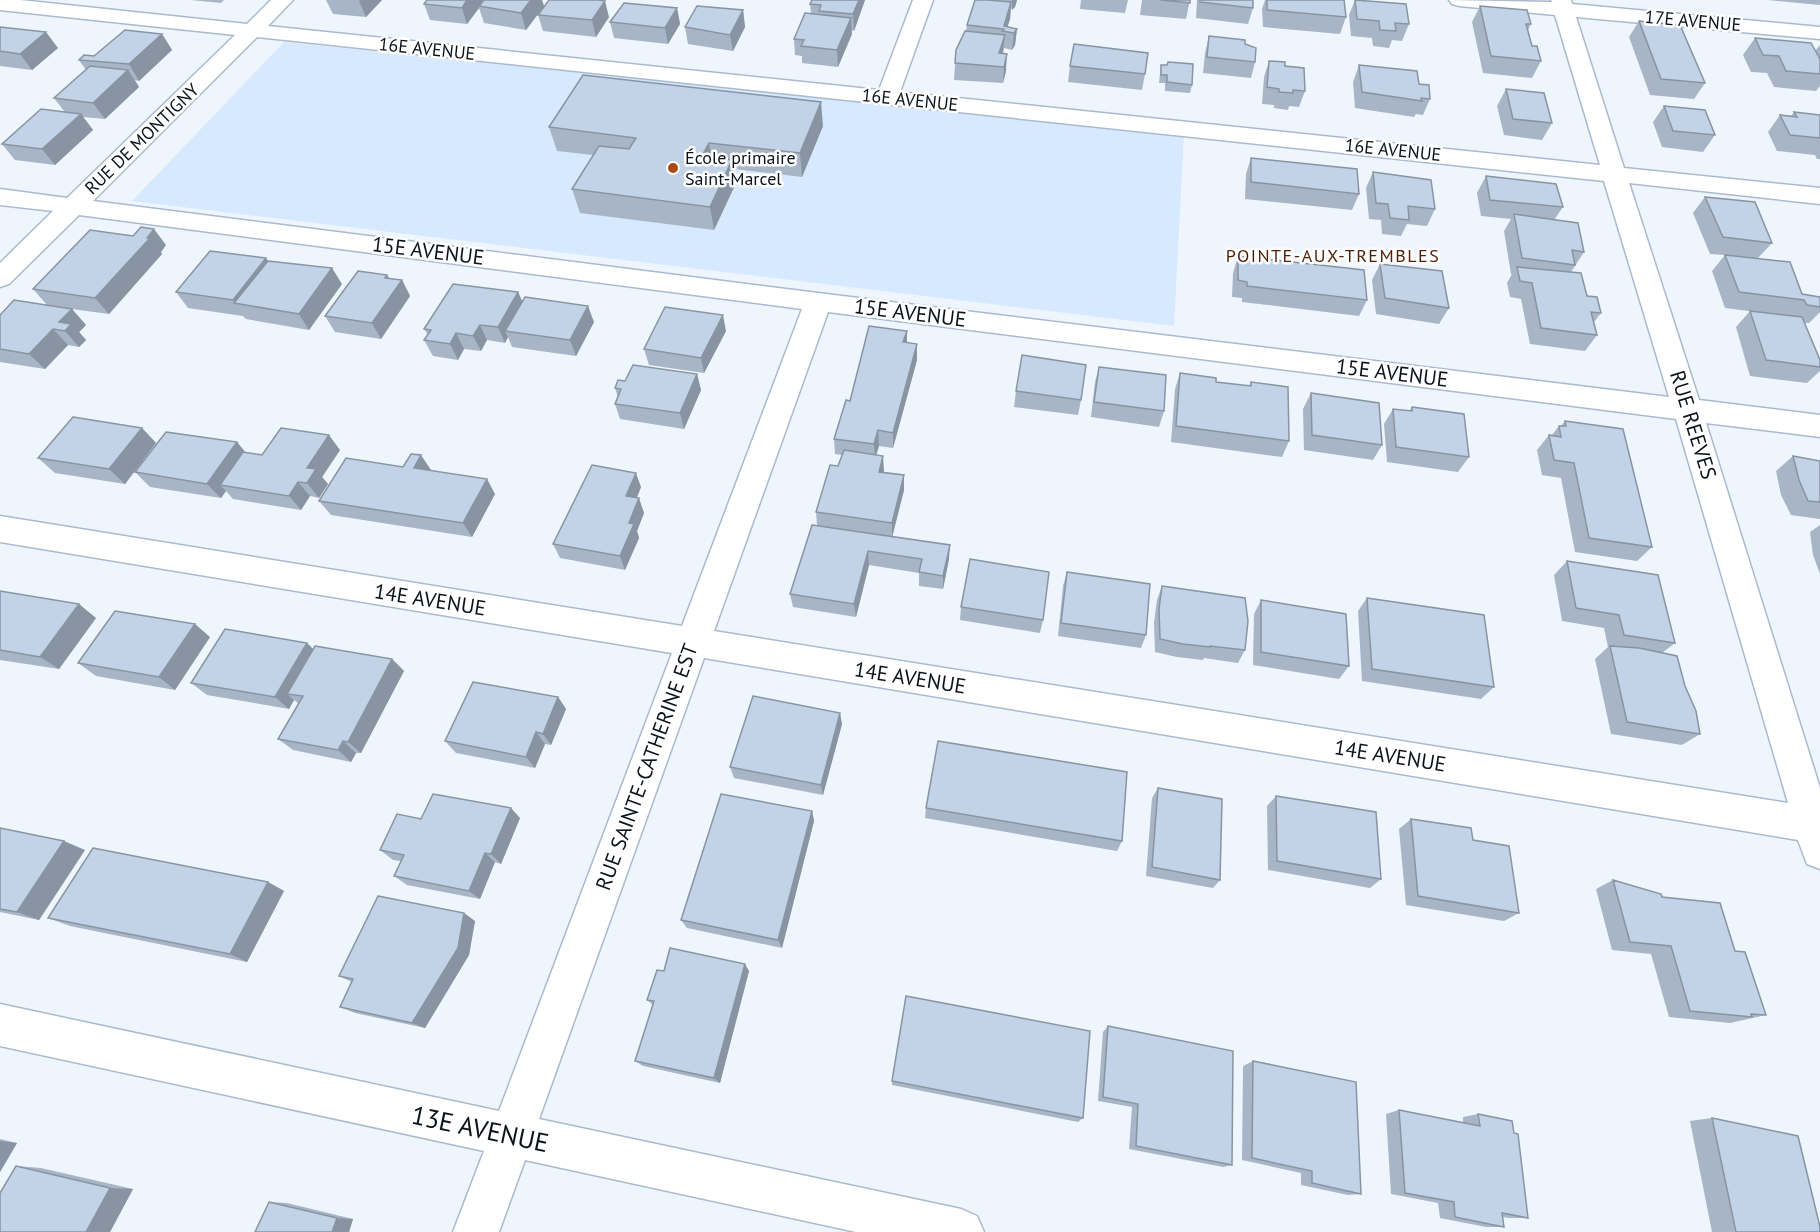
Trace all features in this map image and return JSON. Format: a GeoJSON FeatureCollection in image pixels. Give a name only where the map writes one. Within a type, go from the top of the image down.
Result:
{"type":"FeatureCollection","features":[{"type":"Feature","properties":{"kind":"street","name":"RUE DE MONTIGNY"},"geometry":{"type":"LineString","coordinates":[[0,278],[284,0]]}},
{"type":"Feature","properties":{"kind":"street"},"geometry":{"type":"LineString","coordinates":[[887,98],[923,0]]}},
{"type":"Feature","properties":{"kind":"street","name":"17E AVENUE"},"geometry":{"type":"LineString","coordinates":[[1459,0],[1562,5],[1820,33]]}},
{"type":"Feature","properties":{"kind":"street","name":"16E AVENUE"},"geometry":{"type":"LineString","coordinates":[[0,4],[1820,196]]}},
{"type":"Feature","properties":{"kind":"street","name":"RUE REEVES"},"geometry":{"type":"LineString","coordinates":[[1562,5],[1689,410],[1817,834]]}},
{"type":"Feature","properties":{"kind":"street","name":"15E AVENUE"},"geometry":{"type":"LineString","coordinates":[[0,197],[818,302],[1820,426]]}},
{"type":"Feature","properties":{"kind":"street","name":"RUE SAINTE-CATHERINE EST"},"geometry":{"type":"LineString","coordinates":[[476,1232],[818,302]]}},
{"type":"Feature","properties":{"kind":"street","name":"14E AVENUE"},"geometry":{"type":"LineString","coordinates":[[0,529],[693,643],[1817,834]]}},
{"type":"Feature","properties":{"kind":"street","name":"13E AVENUE"},"geometry":{"type":"LineString","coordinates":[[0,1025],[961,1232]]}},
{"type":"Feature","properties":{"kind":"shaded area","name":"École primaire Saint-Marcel"},"geometry":{"type":"Polygon","coordinates":[[[284,42],[1184,134],[1174,326],[132,201],[284,42]]]}},
{"type":"Feature","properties":{"kind":"building"},"geometry":{"type":"Polygon","coordinates":[[[427,0],[467,0],[462,8],[424,4],[427,0]]]}},
{"type":"Feature","properties":{"kind":"building"},"geometry":{"type":"Polygon","coordinates":[[[484,0],[531,0],[521,13],[479,6],[484,0]]]}},
{"type":"Feature","properties":{"kind":"building"},"geometry":{"type":"Polygon","coordinates":[[[549,0],[605,1],[592,20],[538,15],[549,0]]]}},
{"type":"Feature","properties":{"kind":"building"},"geometry":{"type":"Polygon","coordinates":[[[812,0],[859,0],[853,14],[819,11],[821,5],[810,4],[812,0]]]}},
{"type":"Feature","properties":{"kind":"building"},"geometry":{"type":"Polygon","coordinates":[[[975,0],[1011,2],[1004,26],[1017,29],[1014,33],[1002,31],[1004,29],[967,25],[975,0]]]}},
{"type":"Feature","properties":{"kind":"building"},"geometry":{"type":"Polygon","coordinates":[[[1161,0],[1190,0],[1190,3],[1161,0]]]}},
{"type":"Feature","properties":{"kind":"building"},"geometry":{"type":"Polygon","coordinates":[[[1200,0],[1253,0],[1253,8],[1200,2],[1200,0]]]}},
{"type":"Feature","properties":{"kind":"building"},"geometry":{"type":"Polygon","coordinates":[[[1267,0],[1344,0],[1346,17],[1267,10],[1267,0]]]}},
{"type":"Feature","properties":{"kind":"building"},"geometry":{"type":"Polygon","coordinates":[[[1355,0],[1406,4],[1409,24],[1395,23],[1396,31],[1380,30],[1379,21],[1357,19],[1355,0]]]}},
{"type":"Feature","properties":{"kind":"building"},"geometry":{"type":"Polygon","coordinates":[[[624,3],[677,8],[665,28],[610,22],[624,3]]]}},
{"type":"Feature","properties":{"kind":"building"},"geometry":{"type":"Polygon","coordinates":[[[697,6],[743,10],[730,35],[685,27],[697,6]]]}},
{"type":"Feature","properties":{"kind":"building"},"geometry":{"type":"Polygon","coordinates":[[[1480,6],[1527,10],[1531,24],[1526,24],[1532,46],[1537,46],[1541,61],[1491,56],[1480,6]]]}},
{"type":"Feature","properties":{"kind":"building"},"geometry":{"type":"Polygon","coordinates":[[[805,13],[851,18],[837,50],[801,46],[804,40],[794,39],[805,13]]]}},
{"type":"Feature","properties":{"kind":"building"},"geometry":{"type":"Polygon","coordinates":[[[1639,21],[1680,25],[1705,83],[1661,79],[1639,21]]]}},
{"type":"Feature","properties":{"kind":"building"},"geometry":{"type":"Polygon","coordinates":[[[0,27],[46,32],[20,54],[0,51],[0,27]]]}},
{"type":"Feature","properties":{"kind":"building"},"geometry":{"type":"Polygon","coordinates":[[[125,30],[162,34],[129,64],[79,60],[84,55],[94,56],[125,30]]]}},
{"type":"Feature","properties":{"kind":"building"},"geometry":{"type":"Polygon","coordinates":[[[965,31],[1005,35],[999,53],[1007,54],[1004,67],[955,63],[956,50],[965,31]]]}},
{"type":"Feature","properties":{"kind":"building"},"geometry":{"type":"Polygon","coordinates":[[[1209,36],[1245,40],[1245,44],[1256,48],[1255,62],[1207,57],[1209,36]]]}},
{"type":"Feature","properties":{"kind":"building"},"geometry":{"type":"Polygon","coordinates":[[[1755,38],[1811,43],[1820,59],[1820,74],[1786,71],[1779,56],[1763,55],[1755,38]]]}},
{"type":"Feature","properties":{"kind":"building"},"geometry":{"type":"Polygon","coordinates":[[[1074,44],[1148,53],[1145,74],[1070,66],[1074,44]]]}},
{"type":"Feature","properties":{"kind":"building"},"geometry":{"type":"Polygon","coordinates":[[[1269,61],[1285,62],[1285,66],[1304,68],[1305,91],[1279,92],[1279,89],[1267,87],[1269,61]]]}},
{"type":"Feature","properties":{"kind":"building"},"geometry":{"type":"Polygon","coordinates":[[[1168,62],[1193,64],[1192,85],[1167,82],[1167,75],[1161,75],[1161,65],[1167,65],[1168,62]]]}},
{"type":"Feature","properties":{"kind":"building"},"geometry":{"type":"Polygon","coordinates":[[[1359,65],[1417,71],[1419,84],[1429,85],[1430,99],[1421,98],[1422,101],[1362,92],[1359,65]]]}},
{"type":"Feature","properties":{"kind":"building"},"geometry":{"type":"Polygon","coordinates":[[[90,66],[128,70],[93,103],[54,98],[90,66]]]}},
{"type":"Feature","properties":{"kind":"building"},"geometry":{"type":"Polygon","coordinates":[[[583,75],[821,102],[800,153],[709,143],[702,156],[732,160],[710,207],[572,189],[599,146],[629,149],[636,138],[549,127],[583,75]]]}},
{"type":"Feature","properties":{"kind":"building"},"geometry":{"type":"Polygon","coordinates":[[[1506,89],[1544,93],[1552,123],[1513,119],[1506,89]]]}},
{"type":"Feature","properties":{"kind":"building"},"geometry":{"type":"Polygon","coordinates":[[[1664,106],[1705,110],[1715,135],[1673,131],[1664,106]]]}},
{"type":"Feature","properties":{"kind":"building"},"geometry":{"type":"Polygon","coordinates":[[[41,109],[81,114],[42,149],[2,144],[41,109]]]}},
{"type":"Feature","properties":{"kind":"building"},"geometry":{"type":"Polygon","coordinates":[[[1794,112],[1820,115],[1820,138],[1790,135],[1780,115],[1797,117],[1794,112]]]}},
{"type":"Feature","properties":{"kind":"building"},"geometry":{"type":"Polygon","coordinates":[[[1251,158],[1357,169],[1359,194],[1251,182],[1251,158]]]}},
{"type":"Feature","properties":{"kind":"building"},"geometry":{"type":"Polygon","coordinates":[[[1373,172],[1431,180],[1435,209],[1408,206],[1409,220],[1390,218],[1388,204],[1376,203],[1373,172]]]}},
{"type":"Feature","properties":{"kind":"building"},"geometry":{"type":"Polygon","coordinates":[[[1486,176],[1556,184],[1563,207],[1490,200],[1486,176]]]}},
{"type":"Feature","properties":{"kind":"building"},"geometry":{"type":"Polygon","coordinates":[[[1705,197],[1755,202],[1772,243],[1723,237],[1705,197]]]}},
{"type":"Feature","properties":{"kind":"building"},"geometry":{"type":"Polygon","coordinates":[[[1514,214],[1578,223],[1584,252],[1572,250],[1575,265],[1522,258],[1514,214]]]}},
{"type":"Feature","properties":{"kind":"building"},"geometry":{"type":"Polygon","coordinates":[[[141,227],[154,229],[147,238],[150,238],[95,298],[33,289],[90,230],[133,236],[141,227]]]}},
{"type":"Feature","properties":{"kind":"building"},"geometry":{"type":"Polygon","coordinates":[[[210,251],[266,258],[233,300],[176,292],[210,251]]]}},
{"type":"Feature","properties":{"kind":"building"},"geometry":{"type":"Polygon","coordinates":[[[1725,255],[1790,262],[1802,294],[1820,297],[1820,307],[1807,305],[1804,300],[1739,292],[1725,255]]]}},
{"type":"Feature","properties":{"kind":"building"},"geometry":{"type":"Polygon","coordinates":[[[1238,256],[1364,270],[1367,300],[1247,286],[1247,282],[1238,280],[1238,256]]]}},
{"type":"Feature","properties":{"kind":"building"},"geometry":{"type":"Polygon","coordinates":[[[268,261],[332,268],[299,314],[234,303],[268,261]]]}},
{"type":"Feature","properties":{"kind":"building"},"geometry":{"type":"Polygon","coordinates":[[[1380,264],[1442,271],[1449,308],[1385,298],[1380,264]]]}},
{"type":"Feature","properties":{"kind":"building"},"geometry":{"type":"Polygon","coordinates":[[[1517,267],[1581,273],[1587,296],[1597,297],[1601,313],[1591,312],[1597,335],[1541,328],[1532,283],[1520,281],[1517,267]]]}},
{"type":"Feature","properties":{"kind":"building"},"geometry":{"type":"Polygon","coordinates":[[[358,271],[387,275],[385,278],[402,280],[372,323],[325,316],[358,271]]]}},
{"type":"Feature","properties":{"kind":"building"},"geometry":{"type":"Polygon","coordinates":[[[453,284],[518,292],[498,327],[480,325],[473,336],[456,333],[450,344],[424,340],[431,330],[424,329],[453,284]]]}},
{"type":"Feature","properties":{"kind":"building"},"geometry":{"type":"Polygon","coordinates":[[[525,297],[588,306],[570,340],[505,331],[525,297]]]}},
{"type":"Feature","properties":{"kind":"building"},"geometry":{"type":"Polygon","coordinates":[[[14,300],[72,309],[59,322],[71,324],[65,331],[53,329],[29,354],[0,349],[0,315],[14,300]]]}},
{"type":"Feature","properties":{"kind":"building"},"geometry":{"type":"Polygon","coordinates":[[[665,307],[723,315],[701,358],[644,349],[665,307]]]}},
{"type":"Feature","properties":{"kind":"building"},"geometry":{"type":"Polygon","coordinates":[[[1750,311],[1802,317],[1820,360],[1820,367],[1766,360],[1750,311]]]}},
{"type":"Feature","properties":{"kind":"building"},"geometry":{"type":"Polygon","coordinates":[[[869,326],[907,331],[903,342],[917,344],[893,433],[878,430],[874,444],[834,439],[846,400],[850,401],[869,326]]]}},
{"type":"Feature","properties":{"kind":"building"},"geometry":{"type":"Polygon","coordinates":[[[1022,355],[1086,365],[1081,400],[1016,391],[1022,355]]]}},
{"type":"Feature","properties":{"kind":"building"},"geometry":{"type":"Polygon","coordinates":[[[633,365],[697,374],[680,413],[615,404],[621,389],[615,388],[618,380],[625,381],[633,365]]]}},
{"type":"Feature","properties":{"kind":"building"},"geometry":{"type":"Polygon","coordinates":[[[1099,367],[1166,375],[1164,411],[1094,402],[1099,367]]]}},
{"type":"Feature","properties":{"kind":"building"},"geometry":{"type":"Polygon","coordinates":[[[1180,373],[1216,378],[1216,382],[1251,386],[1251,382],[1288,387],[1289,441],[1176,426],[1180,373]]]}},
{"type":"Feature","properties":{"kind":"building"},"geometry":{"type":"Polygon","coordinates":[[[1311,393],[1379,403],[1382,445],[1312,435],[1311,393]]]}},
{"type":"Feature","properties":{"kind":"building"},"geometry":{"type":"Polygon","coordinates":[[[1412,407],[1464,414],[1469,457],[1396,447],[1393,409],[1412,411],[1412,407]]]}},
{"type":"Feature","properties":{"kind":"building"},"geometry":{"type":"Polygon","coordinates":[[[73,417],[142,428],[109,469],[38,458],[73,417]]]}},
{"type":"Feature","properties":{"kind":"building"},"geometry":{"type":"Polygon","coordinates":[[[1565,421],[1623,429],[1652,547],[1589,538],[1574,463],[1554,460],[1549,435],[1561,437],[1559,426],[1566,426],[1565,421]]]}},
{"type":"Feature","properties":{"kind":"building"},"geometry":{"type":"Polygon","coordinates":[[[281,428],[329,435],[307,468],[316,469],[307,483],[298,482],[289,496],[220,485],[243,452],[262,455],[281,428]]]}},
{"type":"Feature","properties":{"kind":"building"},"geometry":{"type":"Polygon","coordinates":[[[166,432],[237,442],[207,484],[135,472],[166,432]]]}},
{"type":"Feature","properties":{"kind":"building"},"geometry":{"type":"Polygon","coordinates":[[[844,450],[883,456],[879,472],[904,475],[892,523],[816,512],[830,465],[838,466],[844,450]]]}},
{"type":"Feature","properties":{"kind":"building"},"geometry":{"type":"Polygon","coordinates":[[[411,454],[421,455],[414,468],[487,479],[463,523],[319,501],[346,458],[403,467],[411,454]]]}},
{"type":"Feature","properties":{"kind":"building"},"geometry":{"type":"Polygon","coordinates":[[[1793,456],[1820,461],[1820,502],[1808,501],[1799,480],[1793,456]]]}},
{"type":"Feature","properties":{"kind":"building"},"geometry":{"type":"Polygon","coordinates":[[[592,465],[636,473],[626,496],[639,498],[629,523],[634,524],[620,556],[553,544],[592,465]]]}},
{"type":"Feature","properties":{"kind":"building"},"geometry":{"type":"Polygon","coordinates":[[[812,525],[950,545],[943,576],[919,572],[922,559],[868,551],[854,604],[790,594],[812,525]]]}},
{"type":"Feature","properties":{"kind":"building"},"geometry":{"type":"Polygon","coordinates":[[[970,559],[1049,572],[1043,620],[961,607],[970,559]]]}},
{"type":"Feature","properties":{"kind":"building"},"geometry":{"type":"Polygon","coordinates":[[[1567,561],[1658,575],[1675,643],[1624,635],[1619,615],[1576,608],[1567,561]]]}},
{"type":"Feature","properties":{"kind":"building"},"geometry":{"type":"Polygon","coordinates":[[[1067,572],[1150,584],[1146,635],[1061,623],[1067,572]]]}},
{"type":"Feature","properties":{"kind":"building"},"geometry":{"type":"Polygon","coordinates":[[[1162,586],[1245,598],[1248,621],[1245,650],[1183,644],[1160,639],[1159,609],[1162,586]]]}},
{"type":"Feature","properties":{"kind":"building"},"geometry":{"type":"Polygon","coordinates":[[[0,591],[79,604],[40,657],[0,650],[0,591]]]}},
{"type":"Feature","properties":{"kind":"building"},"geometry":{"type":"Polygon","coordinates":[[[1367,598],[1484,615],[1494,687],[1372,669],[1367,598]]]}},
{"type":"Feature","properties":{"kind":"building"},"geometry":{"type":"Polygon","coordinates":[[[1261,600],[1346,614],[1349,666],[1261,652],[1261,600]]]}},
{"type":"Feature","properties":{"kind":"building"},"geometry":{"type":"Polygon","coordinates":[[[115,611],[195,624],[159,677],[78,663],[115,611]]]}},
{"type":"Feature","properties":{"kind":"building"},"geometry":{"type":"Polygon","coordinates":[[[225,629],[307,643],[275,697],[191,683],[225,629]]]}},
{"type":"Feature","properties":{"kind":"building"},"geometry":{"type":"Polygon","coordinates":[[[315,646],[392,659],[348,742],[343,741],[338,750],[278,739],[303,696],[287,694],[315,646]]]}},
{"type":"Feature","properties":{"kind":"building"},"geometry":{"type":"Polygon","coordinates":[[[1610,646],[1639,648],[1677,656],[1685,686],[1696,711],[1700,734],[1627,722],[1610,646]]]}},
{"type":"Feature","properties":{"kind":"building"},"geometry":{"type":"Polygon","coordinates":[[[473,682],[558,697],[543,734],[536,732],[526,757],[445,741],[473,682]]]}},
{"type":"Feature","properties":{"kind":"building"},"geometry":{"type":"Polygon","coordinates":[[[753,696],[840,713],[821,785],[730,767],[753,696]]]}},
{"type":"Feature","properties":{"kind":"building"},"geometry":{"type":"Polygon","coordinates":[[[938,741],[1127,772],[1122,841],[926,808],[938,741]]]}},
{"type":"Feature","properties":{"kind":"building"},"geometry":{"type":"Polygon","coordinates":[[[1158,788],[1222,799],[1220,880],[1152,867],[1158,788]]]}},
{"type":"Feature","properties":{"kind":"building"},"geometry":{"type":"Polygon","coordinates":[[[433,794],[511,808],[491,854],[485,853],[469,891],[394,876],[404,855],[380,850],[397,814],[421,819],[433,794]]]}},
{"type":"Feature","properties":{"kind":"building"},"geometry":{"type":"Polygon","coordinates":[[[721,794],[812,811],[778,940],[681,920],[721,794]]]}},
{"type":"Feature","properties":{"kind":"building"},"geometry":{"type":"Polygon","coordinates":[[[1276,796],[1376,812],[1381,879],[1277,861],[1276,796]]]}},
{"type":"Feature","properties":{"kind":"building"},"geometry":{"type":"Polygon","coordinates":[[[1411,819],[1471,828],[1473,840],[1509,846],[1519,913],[1418,896],[1411,819]]]}},
{"type":"Feature","properties":{"kind":"building"},"geometry":{"type":"Polygon","coordinates":[[[0,828],[64,841],[17,912],[0,909],[0,828]]]}},
{"type":"Feature","properties":{"kind":"building"},"geometry":{"type":"Polygon","coordinates":[[[93,848],[268,882],[230,954],[48,918],[93,848]]]}},
{"type":"Feature","properties":{"kind":"building"},"geometry":{"type":"Polygon","coordinates":[[[1613,880],[1661,894],[1662,897],[1720,903],[1735,951],[1745,952],[1766,1015],[1751,1014],[1752,1017],[1690,1011],[1671,946],[1630,942],[1613,880]]]}},
{"type":"Feature","properties":{"kind":"building"},"geometry":{"type":"Polygon","coordinates":[[[378,896],[464,913],[458,948],[412,1023],[340,1007],[353,979],[339,976],[378,896]]]}},
{"type":"Feature","properties":{"kind":"building"},"geometry":{"type":"Polygon","coordinates":[[[670,948],[745,964],[714,1078],[635,1061],[654,1001],[647,1000],[657,970],[664,971],[670,948]]]}},
{"type":"Feature","properties":{"kind":"building"},"geometry":{"type":"Polygon","coordinates":[[[906,996],[1090,1031],[1083,1118],[892,1081],[906,996]]]}},
{"type":"Feature","properties":{"kind":"building"},"geometry":{"type":"Polygon","coordinates":[[[1108,1026],[1233,1051],[1232,1165],[1136,1146],[1138,1104],[1103,1097],[1108,1026]]]}},
{"type":"Feature","properties":{"kind":"building"},"geometry":{"type":"Polygon","coordinates":[[[1253,1061],[1356,1082],[1361,1194],[1312,1183],[1312,1171],[1252,1158],[1253,1061]]]}},
{"type":"Feature","properties":{"kind":"building"},"geometry":{"type":"Polygon","coordinates":[[[1399,1110],[1480,1126],[1478,1114],[1512,1121],[1514,1133],[1518,1134],[1528,1218],[1502,1213],[1504,1227],[1455,1217],[1454,1202],[1405,1193],[1399,1110]]]}},
{"type":"Feature","properties":{"kind":"building"},"geometry":{"type":"Polygon","coordinates":[[[1712,1118],[1798,1136],[1820,1232],[1736,1232],[1712,1118]]]}},
{"type":"Feature","properties":{"kind":"building"},"geometry":{"type":"Polygon","coordinates":[[[16,1166],[110,1188],[86,1232],[0,1232],[0,1193],[16,1166]]]}},
{"type":"Feature","properties":{"kind":"building"},"geometry":{"type":"Polygon","coordinates":[[[269,1202],[337,1218],[332,1232],[255,1232],[269,1202]]]}},
{"type":"Feature","properties":{"kind":"place","name":"École primaire Saint-Marcel"},"geometry":{"type":"Point","coordinates":[673,168]}},
{"type":"Feature","properties":{"kind":"district","name":"POINTE-AUX-TREMBLES"},"geometry":{"type":"Point","coordinates":[1333,256]}}]}
